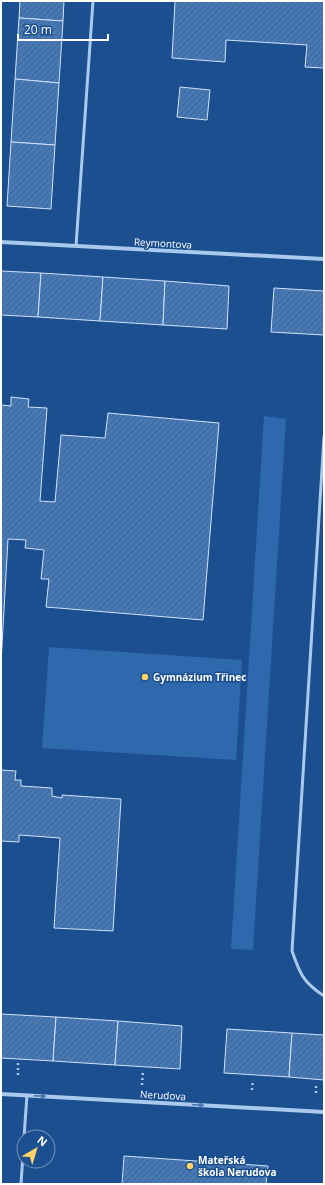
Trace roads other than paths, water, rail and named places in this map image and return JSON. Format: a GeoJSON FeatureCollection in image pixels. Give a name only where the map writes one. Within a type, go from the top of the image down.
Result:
{"type":"FeatureCollection","features":[{"type":"Feature","properties":{"kind":"street","name":"Reymontova"},"geometry":{"type":"LineString","coordinates":[[1,242],[324,259]]}},
{"type":"Feature","properties":{"kind":"street","name":"Nerudova"},"geometry":{"type":"LineString","coordinates":[[1,1094],[324,1112]]}},
{"type":"Feature","properties":{"kind":"lane"},"geometry":{"type":"LineString","coordinates":[[76,246],[93,1]]}},
{"type":"Feature","properties":{"kind":"lane"},"geometry":{"type":"LineString","coordinates":[[324,437],[292,951],[299,970],[310,986],[324,996]]}},
{"type":"Feature","properties":{"kind":"lane"},"geometry":{"type":"LineString","coordinates":[[25,1129],[27,1095]]}},
{"type":"Feature","properties":{"kind":"lane"},"geometry":{"type":"LineString","coordinates":[[21,1184],[22,1169]]}},
{"type":"Feature","properties":{"kind":"place","name":"Gymnázium Třinec"},"geometry":{"type":"Point","coordinates":[145,677]}},
{"type":"Feature","properties":{"kind":"place","name":"Mateřská škola Nerudova"},"geometry":{"type":"Point","coordinates":[190,1166]}}]}
